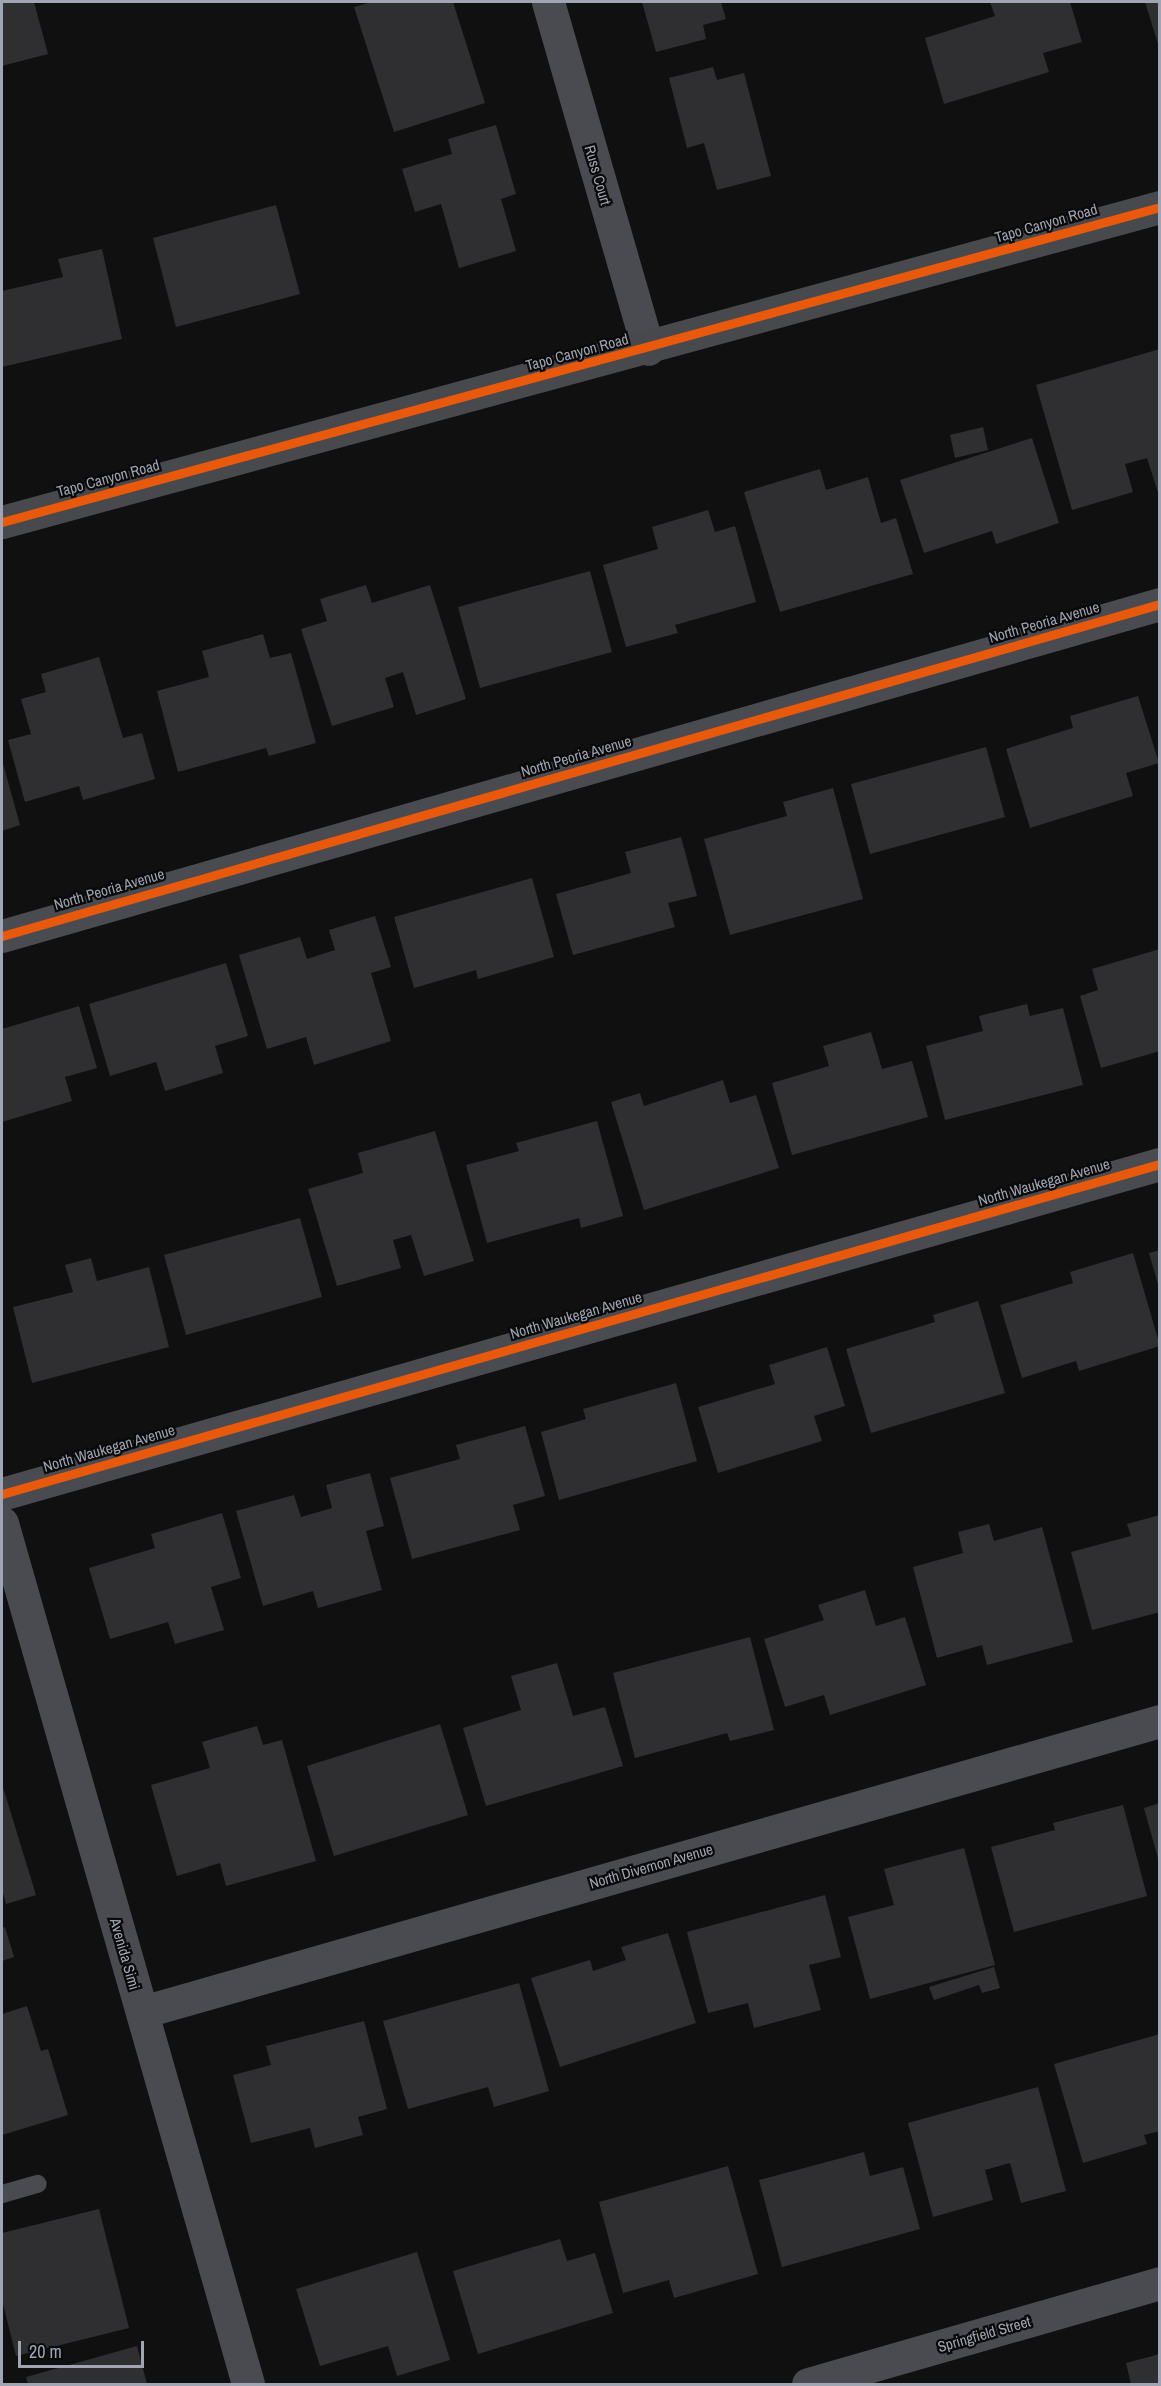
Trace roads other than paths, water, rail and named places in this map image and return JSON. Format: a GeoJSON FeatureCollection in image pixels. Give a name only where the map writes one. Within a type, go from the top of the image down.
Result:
{"type":"FeatureCollection","features":[{"type":"Feature","properties":{"kind":"main road","name":"Tapo Canyon Road"},"geometry":{"type":"LineString","coordinates":[[2,522],[648,349],[1160,207]]}},
{"type":"Feature","properties":{"kind":"street","name":"Russ Court"},"geometry":{"type":"LineString","coordinates":[[548,2],[648,349]]}},
{"type":"Feature","properties":{"kind":"street","name":"North Peoria Avenue"},"geometry":{"type":"LineString","coordinates":[[2,936],[1160,604]]}},
{"type":"Feature","properties":{"kind":"street","name":"North Waukegan Avenue"},"geometry":{"type":"LineString","coordinates":[[2,1494],[1160,1164]]}},
{"type":"Feature","properties":{"kind":"street","name":"Avenida Simi"},"geometry":{"type":"LineString","coordinates":[[2,1523],[248,2385]]}},
{"type":"Feature","properties":{"kind":"street","name":"North Divernon Avenue"},"geometry":{"type":"LineString","coordinates":[[142,2012],[1160,1720]]}},
{"type":"Feature","properties":{"kind":"street","name":"Springfield Street"},"geometry":{"type":"LineString","coordinates":[[808,2385],[1160,2283]]}},
{"type":"Feature","properties":{"kind":"lane"},"geometry":{"type":"LineString","coordinates":[[2,2194],[38,2184]]}}]}
